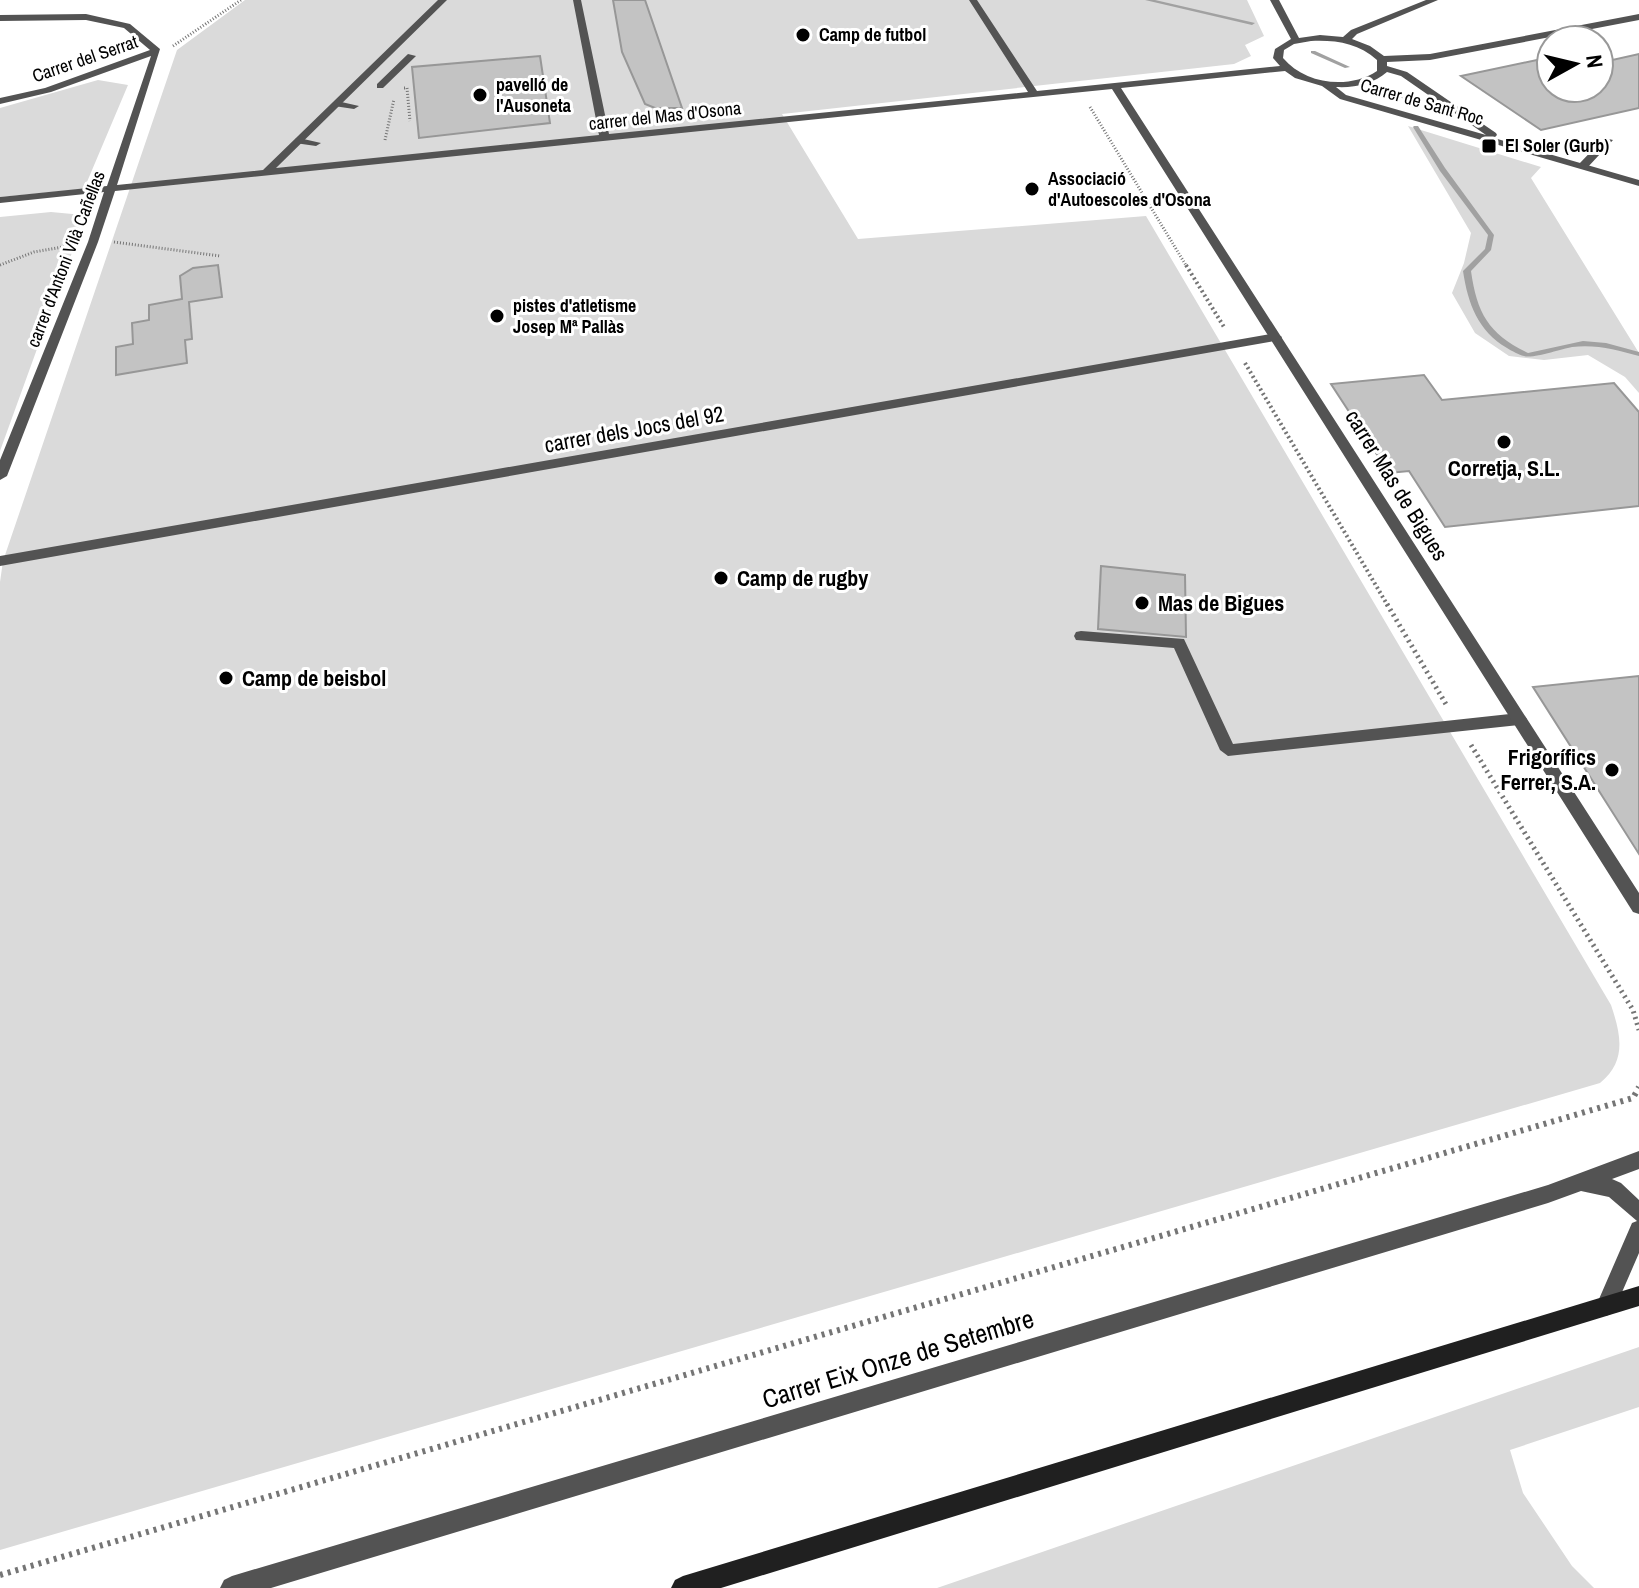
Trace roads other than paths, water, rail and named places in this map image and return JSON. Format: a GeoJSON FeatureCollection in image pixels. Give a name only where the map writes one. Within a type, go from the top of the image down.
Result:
{"type":"FeatureCollection","features":[{"type":"Feature","properties":{"kind":"street"},"geometry":{"type":"LineString","coordinates":[[267,172],[443,0]]}},
{"type":"Feature","properties":{"kind":"street"},"geometry":{"type":"LineString","coordinates":[[577,0],[604,137]]}},
{"type":"Feature","properties":{"kind":"street"},"geometry":{"type":"LineString","coordinates":[[973,0],[1035,95]]}},
{"type":"Feature","properties":{"kind":"street"},"geometry":{"type":"LineString","coordinates":[[1274,0],[1283,10],[1289,31],[1296,40]]}},
{"type":"Feature","properties":{"kind":"street"},"geometry":{"type":"LineString","coordinates":[[1285,68],[1278,58],[1279,52],[1296,40],[1319,37],[1345,40],[1354,32],[1434,0]]}},
{"type":"Feature","properties":{"kind":"street","name":"Carrer del Serrat"},"geometry":{"type":"LineString","coordinates":[[0,18],[86,17],[127,26],[157,51]]}},
{"type":"Feature","properties":{"kind":"street"},"geometry":{"type":"LineString","coordinates":[[1324,83],[1368,81],[1379,75],[1383,64],[1639,17]]}},
{"type":"Feature","properties":{"kind":"street","name":"Carrer de Sant Roc"},"geometry":{"type":"LineString","coordinates":[[1345,40],[1364,46],[1383,64],[1404,74],[1493,135],[1515,146]]}},
{"type":"Feature","properties":{"kind":"street","name":"Carrer del Serrat"},"geometry":{"type":"LineString","coordinates":[[0,101],[48,90],[157,51]]}},
{"type":"Feature","properties":{"kind":"street","name":"carrer d'Antoni Vilà Cañellas"},"geometry":{"type":"LineString","coordinates":[[0,476],[113,188],[157,51]]}},
{"type":"Feature","properties":{"kind":"street"},"geometry":{"type":"LineString","coordinates":[[380,86],[411,56]]}},
{"type":"Feature","properties":{"kind":"street","name":"carrer del Mas d'Osona"},"geometry":{"type":"LineString","coordinates":[[0,200],[1285,68]]}},
{"type":"Feature","properties":{"kind":"street","name":"Carrer de Sant Roc"},"geometry":{"type":"LineString","coordinates":[[1285,68],[1324,83],[1343,97],[1639,183]]}},
{"type":"Feature","properties":{"kind":"street","name":"carrer Mas de Bigues"},"geometry":{"type":"LineString","coordinates":[[1116,87],[1639,907]]}},
{"type":"Feature","properties":{"kind":"street"},"geometry":{"type":"LineString","coordinates":[[337,104],[354,106]]}},
{"type":"Feature","properties":{"kind":"street"},"geometry":{"type":"LineString","coordinates":[[1583,166],[1608,140]]}},
{"type":"Feature","properties":{"kind":"street"},"geometry":{"type":"LineString","coordinates":[[299,141],[316,143]]}},
{"type":"Feature","properties":{"kind":"street","name":"carrer dels Jocs del 92"},"geometry":{"type":"LineString","coordinates":[[0,561],[1276,337]]}},
{"type":"Feature","properties":{"kind":"street"},"geometry":{"type":"LineString","coordinates":[[1081,636],[1179,643],[1228,750],[1519,719]]}},
{"type":"Feature","properties":{"kind":"street","name":"Carrer Eix Onze de Setembre"},"geometry":{"type":"LineString","coordinates":[[232,1588],[1548,1194],[1639,1160]]}},
{"type":"Feature","properties":{"kind":"street"},"geometry":{"type":"LineString","coordinates":[[1578,1181],[1614,1189],[1639,1213]]}},
{"type":"Feature","properties":{"kind":"street"},"geometry":{"type":"LineString","coordinates":[[1606,1306],[1639,1230]]}},
{"type":"Feature","properties":{"kind":"street"},"geometry":{"type":"LineString","coordinates":[[683,1588],[1639,1296]]}},
{"type":"Feature","properties":{"kind":"waterway"},"geometry":{"type":"LineString","coordinates":[[1148,0],[1252,23]]}},
{"type":"Feature","properties":{"kind":"waterway"},"geometry":{"type":"LineString","coordinates":[[1313,52],[1347,67]]}},
{"type":"Feature","properties":{"kind":"waterway"},"geometry":{"type":"LineString","coordinates":[[1395,90],[1409,101]]}},
{"type":"Feature","properties":{"kind":"waterway"},"geometry":{"type":"LineString","coordinates":[[1416,127],[1442,170],[1491,235],[1488,250],[1467,271],[1477,312],[1491,332],[1527,355],[1583,344],[1606,345],[1639,354]]}},
{"type":"Feature","properties":{"kind":"place","name":"Camp de futbol"},"geometry":{"type":"Point","coordinates":[803,35]}},
{"type":"Feature","properties":{"kind":"place","name":"pavelló de l'Ausoneta"},"geometry":{"type":"Point","coordinates":[480,95]}},
{"type":"Feature","properties":{"kind":"place","name":"El Soler (Gurb)"},"geometry":{"type":"Point","coordinates":[1489,146]}},
{"type":"Feature","properties":{"kind":"place","name":"Associació d'Autoescoles d'Osona"},"geometry":{"type":"Point","coordinates":[1032,189]}},
{"type":"Feature","properties":{"kind":"place","name":"pistes d'atletisme Josep Mª Pallàs"},"geometry":{"type":"Point","coordinates":[497,316]}},
{"type":"Feature","properties":{"kind":"place","name":"Corretja, S.L."},"geometry":{"type":"Point","coordinates":[1504,442]}},
{"type":"Feature","properties":{"kind":"place","name":"Camp de rugby"},"geometry":{"type":"Point","coordinates":[721,578]}},
{"type":"Feature","properties":{"kind":"place","name":"Mas de Bigues"},"geometry":{"type":"Point","coordinates":[1142,603]}},
{"type":"Feature","properties":{"kind":"place","name":"Camp de beisbol"},"geometry":{"type":"Point","coordinates":[226,678]}},
{"type":"Feature","properties":{"kind":"place","name":"Frigorífics Ferrer, S.A."},"geometry":{"type":"Point","coordinates":[1612,770]}}]}
